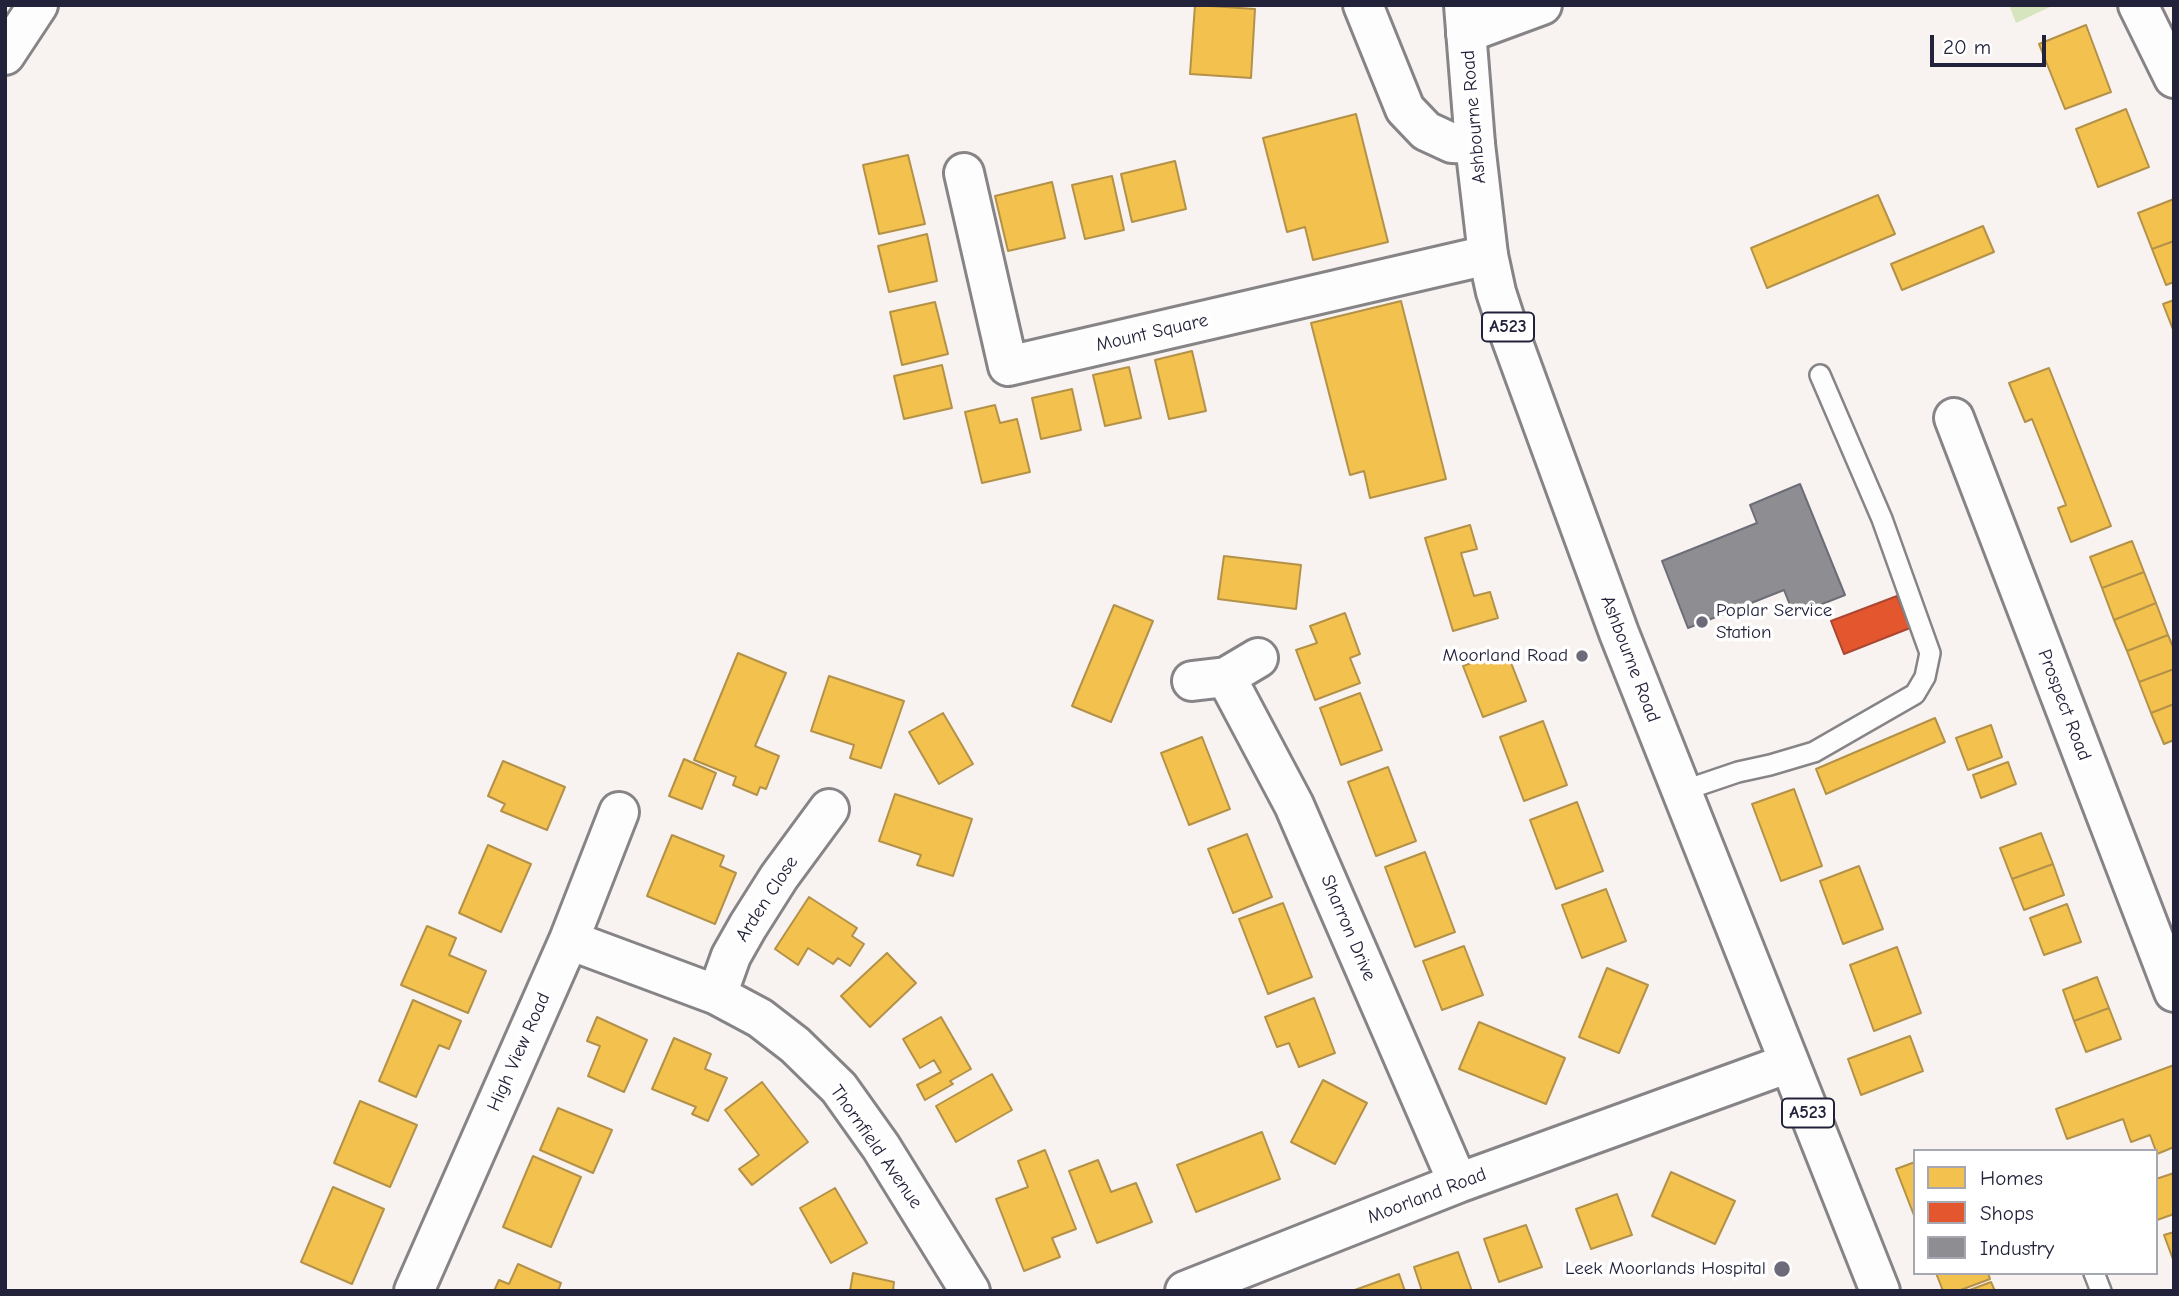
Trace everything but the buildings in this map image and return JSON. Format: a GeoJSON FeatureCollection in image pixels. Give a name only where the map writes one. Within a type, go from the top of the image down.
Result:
{"type":"FeatureCollection","features":[{"type":"Feature","properties":{"kind":"main road"},"geometry":{"type":"LineString","coordinates":[[5,55],[38,5]]}},
{"type":"Feature","properties":{"kind":"main road"},"geometry":{"type":"LineString","coordinates":[[1363,5],[1405,109],[1426,131],[1452,142],[1475,144]]}},
{"type":"Feature","properties":{"kind":"main road"},"geometry":{"type":"LineString","coordinates":[[1465,19],[1542,5]]}},
{"type":"Feature","properties":{"kind":"main road"},"geometry":{"type":"LineString","coordinates":[[2137,5],[2174,78]]}},
{"type":"Feature","properties":{"kind":"main road","name":"Ashbourne Road"},"geometry":{"type":"LineString","coordinates":[[1465,19],[1475,144],[1488,255],[1496,292],[1619,633],[1880,1291]]}},
{"type":"Feature","properties":{"kind":"main road","name":"Mount Square"},"geometry":{"type":"LineString","coordinates":[[964,173],[1008,366],[1488,255]]}},
{"type":"Feature","properties":{"kind":"main road","name":"Prospect Road"},"geometry":{"type":"LineString","coordinates":[[1954,418],[2174,992]]}},
{"type":"Feature","properties":{"kind":"main road","name":"Sharron Drive"},"geometry":{"type":"LineString","coordinates":[[1258,658],[1209,679],[1294,805],[1458,1183]]}},
{"type":"Feature","properties":{"kind":"main road","name":"Arden Close"},"geometry":{"type":"LineString","coordinates":[[717,995],[731,957],[748,926],[779,877],[829,809]]}},
{"type":"Feature","properties":{"kind":"main road","name":"High View Road"},"geometry":{"type":"LineString","coordinates":[[414,1291],[569,940],[619,812]]}},
{"type":"Feature","properties":{"kind":"main road","name":"Thornfield Avenue"},"geometry":{"type":"LineString","coordinates":[[569,940],[717,995],[761,1018],[794,1045],[839,1088],[881,1147],[970,1291]]}},
{"type":"Feature","properties":{"kind":"main road","name":"Moorland Road"},"geometry":{"type":"LineString","coordinates":[[1185,1291],[1458,1183],[1789,1063]]}},
{"type":"Feature","properties":{"kind":"lane"},"geometry":{"type":"LineString","coordinates":[[1682,791],[1814,751],[1915,694],[1925,677],[1930,653],[1882,519],[1820,375]]}},
{"type":"Feature","properties":{"kind":"green space"},"geometry":{"type":"Polygon","coordinates":[[[2009,5],[2054,5],[2016,23],[2009,5]]]}},
{"type":"Feature","properties":{"kind":"place","name":"Poplar Service Station"},"geometry":{"type":"Point","coordinates":[1702,622]}},
{"type":"Feature","properties":{"kind":"place","name":"Moorland Road"},"geometry":{"type":"Point","coordinates":[1582,656]}},
{"type":"Feature","properties":{"kind":"place","name":"Leek Moorlands Hospital"},"geometry":{"type":"Point","coordinates":[1782,1269]}}]}
